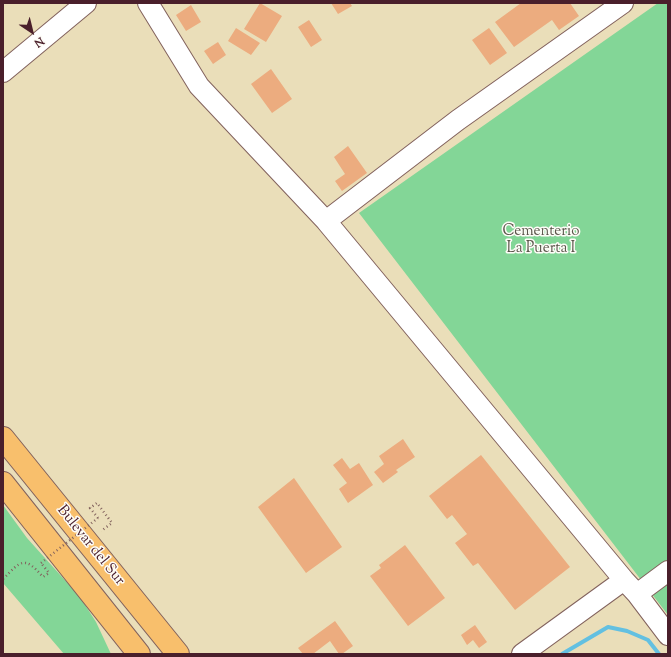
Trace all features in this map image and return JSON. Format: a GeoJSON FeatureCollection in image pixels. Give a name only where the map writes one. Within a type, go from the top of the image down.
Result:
{"type":"FeatureCollection","features":[{"type":"Feature","properties":{"kind":"highway","name":"Bulevar del Sur"},"geometry":{"type":"LineString","coordinates":[[3,438],[178,654]]}},
{"type":"Feature","properties":{"kind":"highway","name":"Bulevar del Sur"},"geometry":{"type":"LineString","coordinates":[[3,483],[139,654]]}},
{"type":"Feature","properties":{"kind":"street"},"geometry":{"type":"LineString","coordinates":[[3,72],[86,3]]}},
{"type":"Feature","properties":{"kind":"street"},"geometry":{"type":"LineString","coordinates":[[148,3],[199,86],[326,221],[631,587],[668,635]]}},
{"type":"Feature","properties":{"kind":"street"},"geometry":{"type":"LineString","coordinates":[[326,221],[458,120],[623,3]]}},
{"type":"Feature","properties":{"kind":"street"},"geometry":{"type":"LineString","coordinates":[[522,654],[631,587],[668,571]]}},
{"type":"Feature","properties":{"kind":"path"},"geometry":{"type":"LineString","coordinates":[[3,579],[15,566],[21,563],[26,563],[33,566],[43,578],[49,573],[41,563],[98,518],[90,508],[97,503],[112,523]]}},
{"type":"Feature","properties":{"kind":"green space","name":"Cementerio La Puerta I"},"geometry":{"type":"Polygon","coordinates":[[[658,3],[668,3],[668,615],[359,213],[658,3]]]}},
{"type":"Feature","properties":{"kind":"green space"},"geometry":{"type":"Polygon","coordinates":[[[3,505],[27,538],[80,597],[96,622],[111,654],[64,654],[3,583],[3,505]]]}},
{"type":"Feature","properties":{"kind":"building"},"geometry":{"type":"Polygon","coordinates":[[[260,3],[282,16],[266,42],[244,29],[260,3]]]}},
{"type":"Feature","properties":{"kind":"building"},"geometry":{"type":"Polygon","coordinates":[[[331,3],[350,3],[352,6],[338,14],[331,3]]]}},
{"type":"Feature","properties":{"kind":"building"},"geometry":{"type":"Polygon","coordinates":[[[521,3],[570,3],[579,16],[559,30],[552,20],[514,47],[495,22],[521,3]]]}},
{"type":"Feature","properties":{"kind":"building"},"geometry":{"type":"Polygon","coordinates":[[[191,5],[201,22],[186,31],[176,15],[191,5]]]}},
{"type":"Feature","properties":{"kind":"building"},"geometry":{"type":"Polygon","coordinates":[[[309,20],[322,40],[311,47],[298,27],[309,20]]]}},
{"type":"Feature","properties":{"kind":"building"},"geometry":{"type":"Polygon","coordinates":[[[236,28],[260,43],[251,55],[228,41],[236,28]]]}},
{"type":"Feature","properties":{"kind":"building"},"geometry":{"type":"Polygon","coordinates":[[[489,28],[507,53],[490,65],[472,40],[489,28]]]}},
{"type":"Feature","properties":{"kind":"building"},"geometry":{"type":"Polygon","coordinates":[[[218,42],[226,55],[213,64],[204,51],[218,42]]]}},
{"type":"Feature","properties":{"kind":"building"},"geometry":{"type":"Polygon","coordinates":[[[271,69],[292,99],[272,113],[251,84],[271,69]]]}},
{"type":"Feature","properties":{"kind":"building"},"geometry":{"type":"Polygon","coordinates":[[[348,146],[367,173],[342,191],[335,181],[345,174],[334,157],[348,146]]]}},
{"type":"Feature","properties":{"kind":"building"},"geometry":{"type":"Polygon","coordinates":[[[403,439],[415,457],[396,470],[398,472],[383,483],[374,472],[384,464],[379,456],[403,439]]]}},
{"type":"Feature","properties":{"kind":"building"},"geometry":{"type":"Polygon","coordinates":[[[481,455],[570,567],[515,610],[478,563],[473,566],[455,543],[467,534],[452,515],[447,519],[429,496],[481,455]]]}},
{"type":"Feature","properties":{"kind":"building"},"geometry":{"type":"Polygon","coordinates":[[[342,458],[350,469],[359,463],[373,485],[348,503],[339,489],[347,483],[333,465],[342,458]]]}},
{"type":"Feature","properties":{"kind":"building"},"geometry":{"type":"Polygon","coordinates":[[[294,478],[342,547],[306,573],[258,507],[294,478]]]}},
{"type":"Feature","properties":{"kind":"building"},"geometry":{"type":"Polygon","coordinates":[[[405,545],[445,598],[408,626],[370,576],[381,568],[379,565],[405,545]]]}},
{"type":"Feature","properties":{"kind":"building"},"geometry":{"type":"Polygon","coordinates":[[[335,621],[353,646],[342,654],[339,654],[330,641],[313,654],[303,654],[298,648],[335,621]]]}},
{"type":"Feature","properties":{"kind":"building"},"geometry":{"type":"Polygon","coordinates":[[[475,625],[487,642],[479,648],[473,640],[467,645],[461,635],[475,625]]]}},
{"type":"Feature","properties":{"kind":"waterway"},"geometry":{"type":"LineString","coordinates":[[562,654],[608,627],[627,631],[648,640],[659,654]]}}]}
